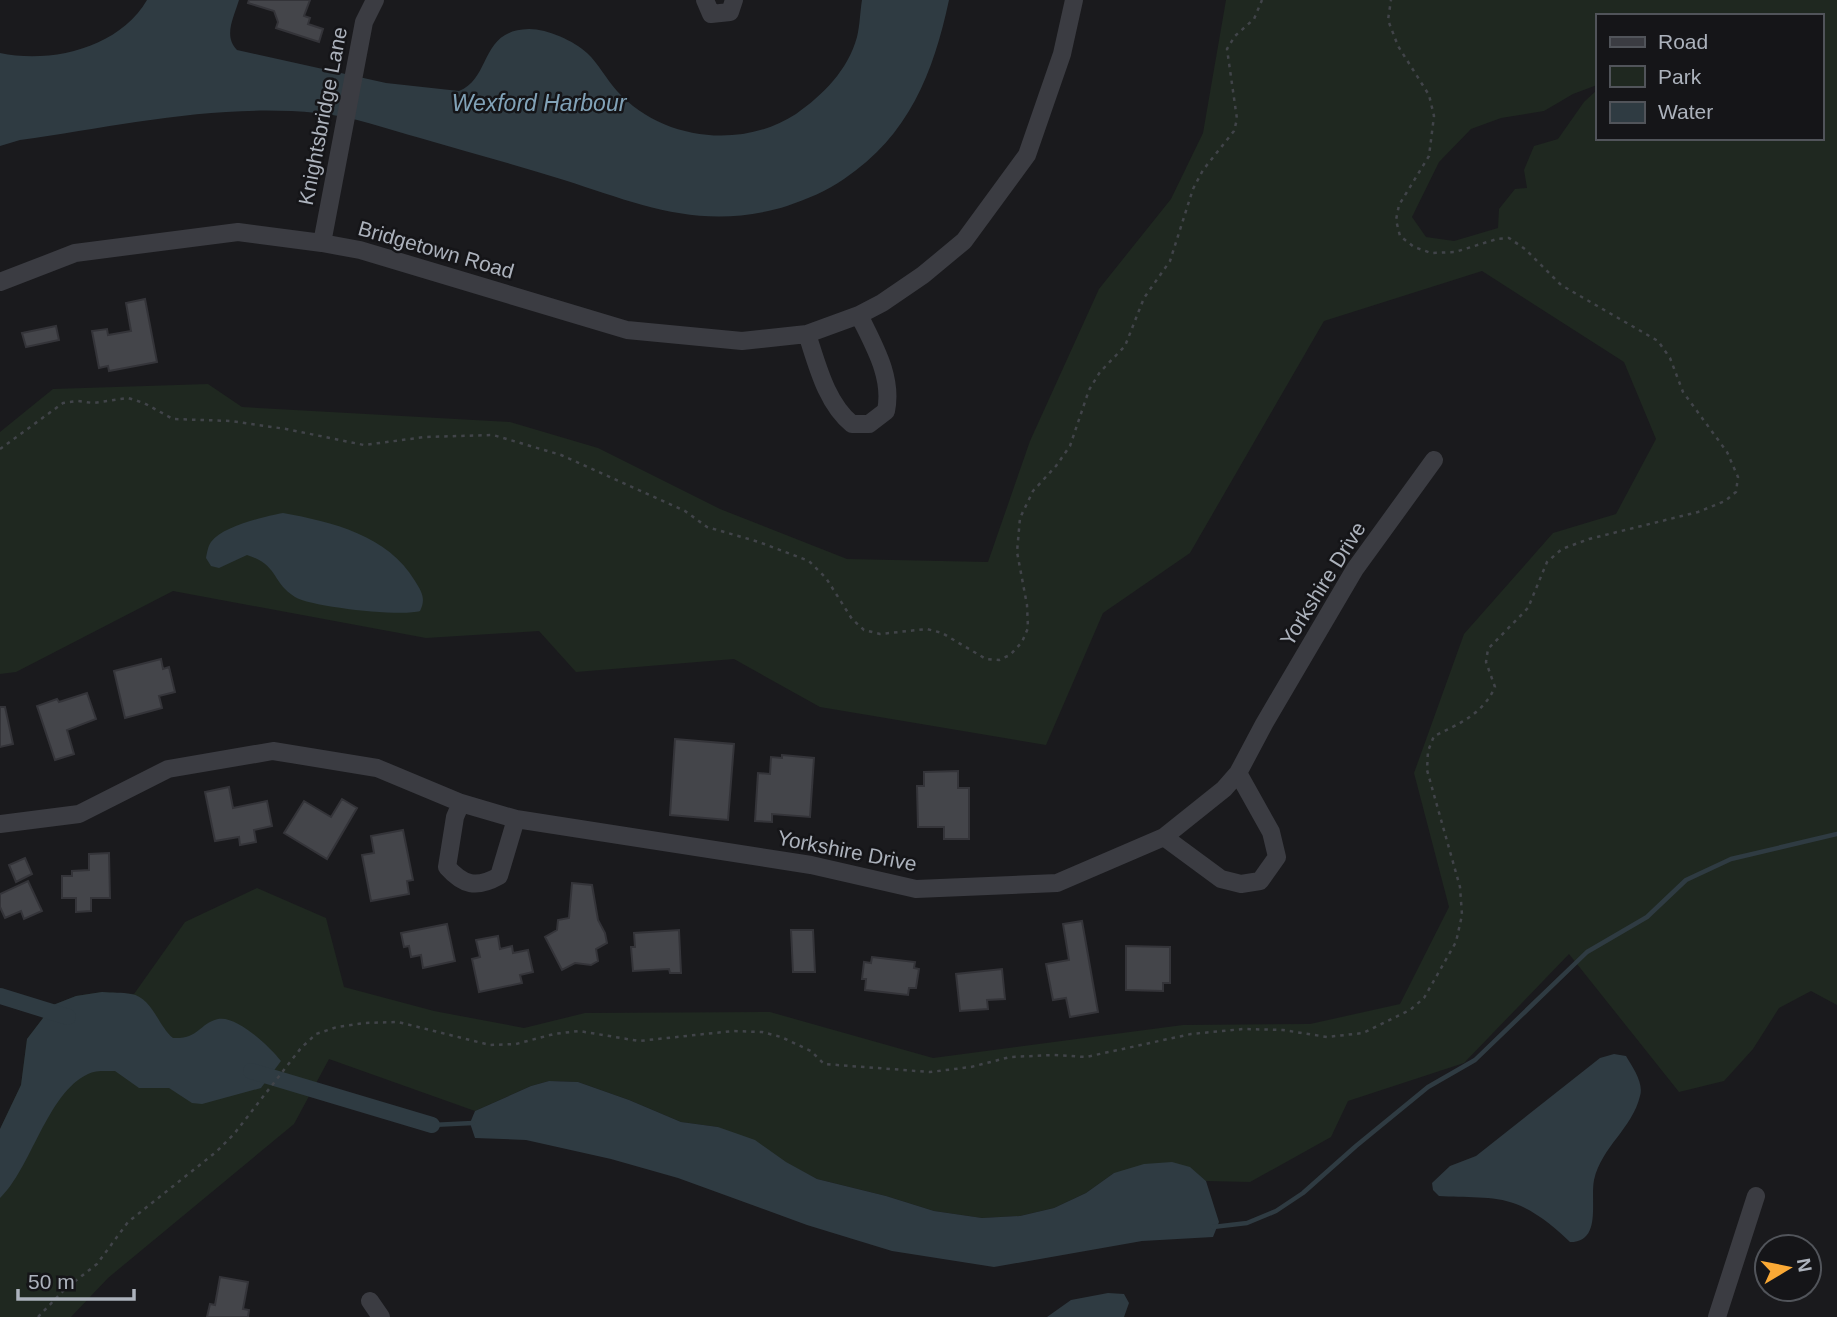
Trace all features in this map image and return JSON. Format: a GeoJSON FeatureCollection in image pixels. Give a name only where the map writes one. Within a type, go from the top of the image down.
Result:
{"type":"FeatureCollection","features":[{"type":"Feature","properties":{"kind":"street","name":"Knightsbridge Lane"},"geometry":{"type":"LineString","coordinates":[[322,243],[364,22],[376,0]]}},
{"type":"Feature","properties":{"kind":"street"},"geometry":{"type":"LineString","coordinates":[[705,0],[711,14],[730,12],[734,0]]}},
{"type":"Feature","properties":{"kind":"street","name":"Bridgetown Road"},"geometry":{"type":"LineString","coordinates":[[0,282],[75,253],[238,232],[360,250],[627,330],[742,341],[807,334],[859,315],[923,275],[964,241],[1027,155],[1062,54],[1074,0]]}},
{"type":"Feature","properties":{"kind":"street"},"geometry":{"type":"LineString","coordinates":[[807,334],[833,402],[842,416],[852,424],[869,424],[886,411],[889,385],[859,315]]}},
{"type":"Feature","properties":{"kind":"street","name":"Yorkshire Drive"},"geometry":{"type":"LineString","coordinates":[[0,824],[79,814],[168,769],[273,751],[377,768],[461,803],[516,819],[811,865],[916,889],[1057,883],[1164,837],[1224,789],[1238,773],[1355,569],[1434,460]]}},
{"type":"Feature","properties":{"kind":"street"},"geometry":{"type":"LineString","coordinates":[[1164,837],[1221,879],[1241,884],[1260,881],[1278,857],[1271,832],[1238,773]]}},
{"type":"Feature","properties":{"kind":"street"},"geometry":{"type":"LineString","coordinates":[[461,803],[455,817],[447,867],[457,879],[476,885],[488,883],[499,876],[516,819]]}},
{"type":"Feature","properties":{"kind":"street"},"geometry":{"type":"LineString","coordinates":[[1717,1317],[1756,1196]]}},
{"type":"Feature","properties":{"kind":"street"},"geometry":{"type":"LineString","coordinates":[[370,1301],[382,1317]]}},
{"type":"Feature","properties":{"kind":"path"},"geometry":{"type":"LineString","coordinates":[[0,449],[63,403],[93,403],[128,398],[144,403],[173,419],[207,419],[258,425],[364,445],[425,437],[494,435],[561,455],[685,511],[707,527],[760,542],[809,561],[826,578],[852,619],[864,630],[880,634],[927,629],[942,633],[986,659],[999,660],[1010,655],[1022,642],[1028,628],[1027,606],[1017,552],[1020,518],[1033,491],[1056,467],[1070,446],[1089,390],[1100,372],[1125,345],[1144,298],[1170,261],[1193,189],[1203,170],[1234,131],[1237,119],[1227,49],[1235,36],[1254,19],[1262,0]]}},
{"type":"Feature","properties":{"kind":"path"},"geometry":{"type":"LineString","coordinates":[[38,1317],[65,1289],[97,1264],[128,1222],[216,1152],[316,1034],[337,1027],[398,1022],[490,1045],[516,1044],[554,1034],[579,1031],[639,1041],[733,1031],[762,1032],[781,1037],[811,1051],[824,1064],[930,1072],[971,1067],[1010,1056],[1086,1057],[1191,1034],[1243,1029],[1283,1030],[1326,1037],[1363,1033],[1410,1010],[1424,998],[1456,942],[1462,915],[1460,887],[1427,770],[1427,751],[1434,736],[1468,720],[1490,699],[1495,687],[1486,662],[1488,649],[1528,608],[1547,562],[1562,549],[1589,539],[1698,512],[1725,501],[1736,492],[1738,477],[1727,452],[1683,392],[1670,358],[1658,341],[1561,285],[1525,249],[1509,239],[1497,239],[1455,252],[1431,253],[1414,247],[1400,236],[1396,220],[1399,205],[1429,156],[1434,116],[1429,95],[1398,46],[1388,20],[1391,0]]}},
{"type":"Feature","properties":{"kind":"green space"},"geometry":{"type":"Polygon","coordinates":[[[1226,0],[1837,0],[1837,1005],[1811,991],[1779,1008],[1753,1049],[1724,1081],[1679,1092],[1569,954],[1464,1063],[1348,1101],[1331,1137],[1250,1182],[1206,1181],[1190,1168],[1114,1173],[1086,1193],[1054,1208],[1020,1216],[982,1218],[934,1211],[817,1179],[718,1127],[681,1122],[578,1082],[549,1081],[531,1086],[475,1111],[329,1059],[294,1124],[108,1278],[71,1317],[0,1317],[0,1129],[21,1085],[27,1039],[53,1005],[76,996],[102,992],[134,994],[185,922],[257,888],[326,918],[344,987],[434,1011],[524,1028],[585,1013],[770,1012],[933,1058],[1183,1025],[1310,1024],[1400,1004],[1449,907],[1414,773],[1464,634],[1553,533],[1616,514],[1656,439],[1624,362],[1482,271],[1324,321],[1190,553],[1103,613],[1046,745],[820,707],[734,659],[576,672],[539,631],[426,638],[173,591],[16,672],[0,674],[0,432],[53,389],[208,384],[242,407],[510,422],[598,448],[720,509],[847,559],[988,562],[1030,441],[1099,289],[1171,199],[1203,133],[1226,0]]]}},
{"type":"Feature","properties":{"kind":"water","name":"Wexford Harbour"},"geometry":{"type":"Polygon","coordinates":[[[147,0],[239,0],[230,33],[237,50],[386,83],[459,91],[477,76],[502,37],[513,31],[544,31],[560,36],[582,49],[617,91],[635,108],[656,120],[678,129],[727,135],[774,125],[796,114],[825,90],[841,71],[853,49],[862,0],[949,0],[935,53],[915,101],[902,123],[867,162],[824,191],[787,206],[756,213],[700,216],[647,206],[369,123],[317,113],[205,113],[20,140],[0,146],[0,53],[41,56],[82,49],[119,30],[135,17],[147,0]]]}},
{"type":"Feature","properties":{"kind":"water"},"geometry":{"type":"Polygon","coordinates":[[[283,513],[339,526],[390,552],[404,565],[420,589],[423,599],[420,611],[377,612],[304,601],[287,591],[265,564],[247,555],[219,568],[211,566],[206,558],[210,544],[217,536],[244,523],[283,513]]]}},
{"type":"Feature","properties":{"kind":"water"},"geometry":{"type":"Polygon","coordinates":[[[102,992],[138,996],[150,1006],[173,1038],[194,1034],[206,1024],[218,1019],[234,1022],[261,1041],[281,1061],[261,1088],[202,1104],[192,1103],[169,1088],[139,1088],[115,1071],[88,1074],[61,1097],[21,1169],[0,1198],[0,1129],[21,1085],[27,1039],[53,1005],[76,996],[102,992]]]}},
{"type":"Feature","properties":{"kind":"water"},"geometry":{"type":"Polygon","coordinates":[[[1614,1054],[1626,1056],[1637,1076],[1641,1091],[1631,1118],[1598,1168],[1594,1180],[1591,1228],[1587,1235],[1570,1242],[1545,1220],[1516,1204],[1488,1198],[1439,1196],[1433,1190],[1432,1183],[1450,1166],[1476,1156],[1600,1058],[1614,1054]]]}},
{"type":"Feature","properties":{"kind":"water"},"geometry":{"type":"Polygon","coordinates":[[[549,1081],[578,1082],[681,1122],[718,1127],[755,1140],[786,1162],[817,1179],[934,1211],[982,1218],[1020,1216],[1054,1208],[1086,1193],[1114,1173],[1144,1164],[1172,1162],[1190,1167],[1206,1181],[1219,1222],[1213,1237],[1142,1241],[994,1267],[892,1251],[807,1225],[678,1178],[611,1159],[526,1140],[475,1138],[470,1123],[475,1111],[531,1086],[549,1081]]]}},
{"type":"Feature","properties":{"kind":"water"},"geometry":{"type":"Polygon","coordinates":[[[1108,1293],[1124,1294],[1129,1303],[1124,1317],[1047,1317],[1071,1300],[1108,1293]]]}},
{"type":"Feature","properties":{"kind":"building"},"geometry":{"type":"Polygon","coordinates":[[[249,0],[310,0],[304,16],[310,18],[308,24],[323,29],[319,42],[276,28],[278,22],[274,11],[248,3],[249,0]]]}},
{"type":"Feature","properties":{"kind":"building"},"geometry":{"type":"Polygon","coordinates":[[[145,299],[157,362],[109,371],[108,366],[99,368],[92,331],[107,329],[108,335],[131,331],[126,303],[145,299]]]}},
{"type":"Feature","properties":{"kind":"building"},"geometry":{"type":"Polygon","coordinates":[[[56,326],[59,340],[26,347],[22,333],[56,326]]]}},
{"type":"Feature","properties":{"kind":"building"},"geometry":{"type":"Polygon","coordinates":[[[161,659],[163,669],[169,667],[175,692],[159,696],[162,708],[125,718],[114,671],[161,659]]]}},
{"type":"Feature","properties":{"kind":"building"},"geometry":{"type":"Polygon","coordinates":[[[87,693],[96,719],[67,730],[74,754],[55,760],[37,706],[87,693]]]}},
{"type":"Feature","properties":{"kind":"building"},"geometry":{"type":"Polygon","coordinates":[[[0,707],[5,707],[13,744],[0,747],[0,707]]]}},
{"type":"Feature","properties":{"kind":"building"},"geometry":{"type":"Polygon","coordinates":[[[675,739],[734,744],[728,820],[670,815],[675,739]]]}},
{"type":"Feature","properties":{"kind":"building"},"geometry":{"type":"Polygon","coordinates":[[[782,755],[814,758],[810,817],[772,814],[772,822],[755,821],[758,773],[770,774],[771,757],[782,758],[782,755]]]}},
{"type":"Feature","properties":{"kind":"building"},"geometry":{"type":"Polygon","coordinates":[[[958,771],[958,788],[969,788],[969,839],[944,839],[944,827],[918,827],[917,786],[924,786],[924,772],[958,771]]]}},
{"type":"Feature","properties":{"kind":"building"},"geometry":{"type":"Polygon","coordinates":[[[229,787],[233,808],[267,801],[272,826],[254,830],[256,842],[240,845],[239,837],[215,841],[205,792],[229,787]]]}},
{"type":"Feature","properties":{"kind":"building"},"geometry":{"type":"Polygon","coordinates":[[[342,799],[357,808],[327,859],[284,833],[304,801],[331,817],[342,799]]]}},
{"type":"Feature","properties":{"kind":"building"},"geometry":{"type":"Polygon","coordinates":[[[403,830],[413,880],[407,881],[409,894],[371,901],[362,855],[374,853],[371,836],[403,830]]]}},
{"type":"Feature","properties":{"kind":"building"},"geometry":{"type":"Polygon","coordinates":[[[109,853],[110,898],[91,898],[91,911],[76,912],[76,898],[62,898],[62,876],[72,876],[72,871],[89,870],[89,854],[109,853]]]}},
{"type":"Feature","properties":{"kind":"building"},"geometry":{"type":"Polygon","coordinates":[[[25,858],[32,874],[16,882],[9,865],[25,858]]]}},
{"type":"Feature","properties":{"kind":"building"},"geometry":{"type":"Polygon","coordinates":[[[28,881],[42,911],[24,919],[21,911],[5,918],[0,907],[0,894],[28,881]]]}},
{"type":"Feature","properties":{"kind":"building"},"geometry":{"type":"Polygon","coordinates":[[[572,883],[592,885],[598,920],[607,943],[596,949],[598,961],[591,965],[575,963],[562,970],[545,937],[557,930],[558,920],[569,918],[572,883]]]}},
{"type":"Feature","properties":{"kind":"building"},"geometry":{"type":"Polygon","coordinates":[[[1082,921],[1098,1012],[1070,1017],[1066,998],[1053,1000],[1046,964],[1069,960],[1063,924],[1082,921]]]}},
{"type":"Feature","properties":{"kind":"building"},"geometry":{"type":"Polygon","coordinates":[[[447,924],[455,961],[423,968],[421,955],[411,957],[409,946],[404,947],[401,933],[447,924]]]}},
{"type":"Feature","properties":{"kind":"building"},"geometry":{"type":"Polygon","coordinates":[[[679,930],[681,973],[670,973],[669,969],[633,971],[631,947],[635,947],[634,933],[679,930]]]}},
{"type":"Feature","properties":{"kind":"building"},"geometry":{"type":"Polygon","coordinates":[[[791,930],[813,930],[815,972],[793,972],[791,930]]]}},
{"type":"Feature","properties":{"kind":"building"},"geometry":{"type":"Polygon","coordinates":[[[498,936],[500,949],[512,946],[513,953],[528,950],[533,972],[520,975],[522,983],[479,992],[472,959],[480,957],[476,940],[498,936]]]}},
{"type":"Feature","properties":{"kind":"building"},"geometry":{"type":"Polygon","coordinates":[[[1126,946],[1170,947],[1170,983],[1163,983],[1163,991],[1126,990],[1126,946]]]}},
{"type":"Feature","properties":{"kind":"building"},"geometry":{"type":"Polygon","coordinates":[[[872,957],[915,962],[914,968],[919,969],[916,988],[909,988],[908,995],[865,990],[866,979],[862,979],[864,962],[871,963],[872,957]]]}},
{"type":"Feature","properties":{"kind":"building"},"geometry":{"type":"Polygon","coordinates":[[[1002,969],[1005,999],[987,1000],[988,1009],[960,1011],[956,974],[1002,969]]]}},
{"type":"Feature","properties":{"kind":"building"},"geometry":{"type":"Polygon","coordinates":[[[220,1277],[248,1282],[243,1309],[249,1310],[248,1317],[207,1317],[210,1304],[215,1305],[220,1277]]]}},
{"type":"Feature","properties":{"kind":"waterway"},"geometry":{"type":"LineString","coordinates":[[1213,1227],[1247,1223],[1276,1211],[1303,1193],[1428,1087],[1475,1060],[1587,952],[1647,917],[1686,880],[1731,859],[1837,834]]}},
{"type":"Feature","properties":{"kind":"waterway"},"geometry":{"type":"LineString","coordinates":[[0,996],[68,1017]]}},
{"type":"Feature","properties":{"kind":"waterway"},"geometry":{"type":"LineString","coordinates":[[251,1071],[432,1125]]}},
{"type":"Feature","properties":{"kind":"waterway"},"geometry":{"type":"LineString","coordinates":[[432,1125],[473,1123]]}}]}
